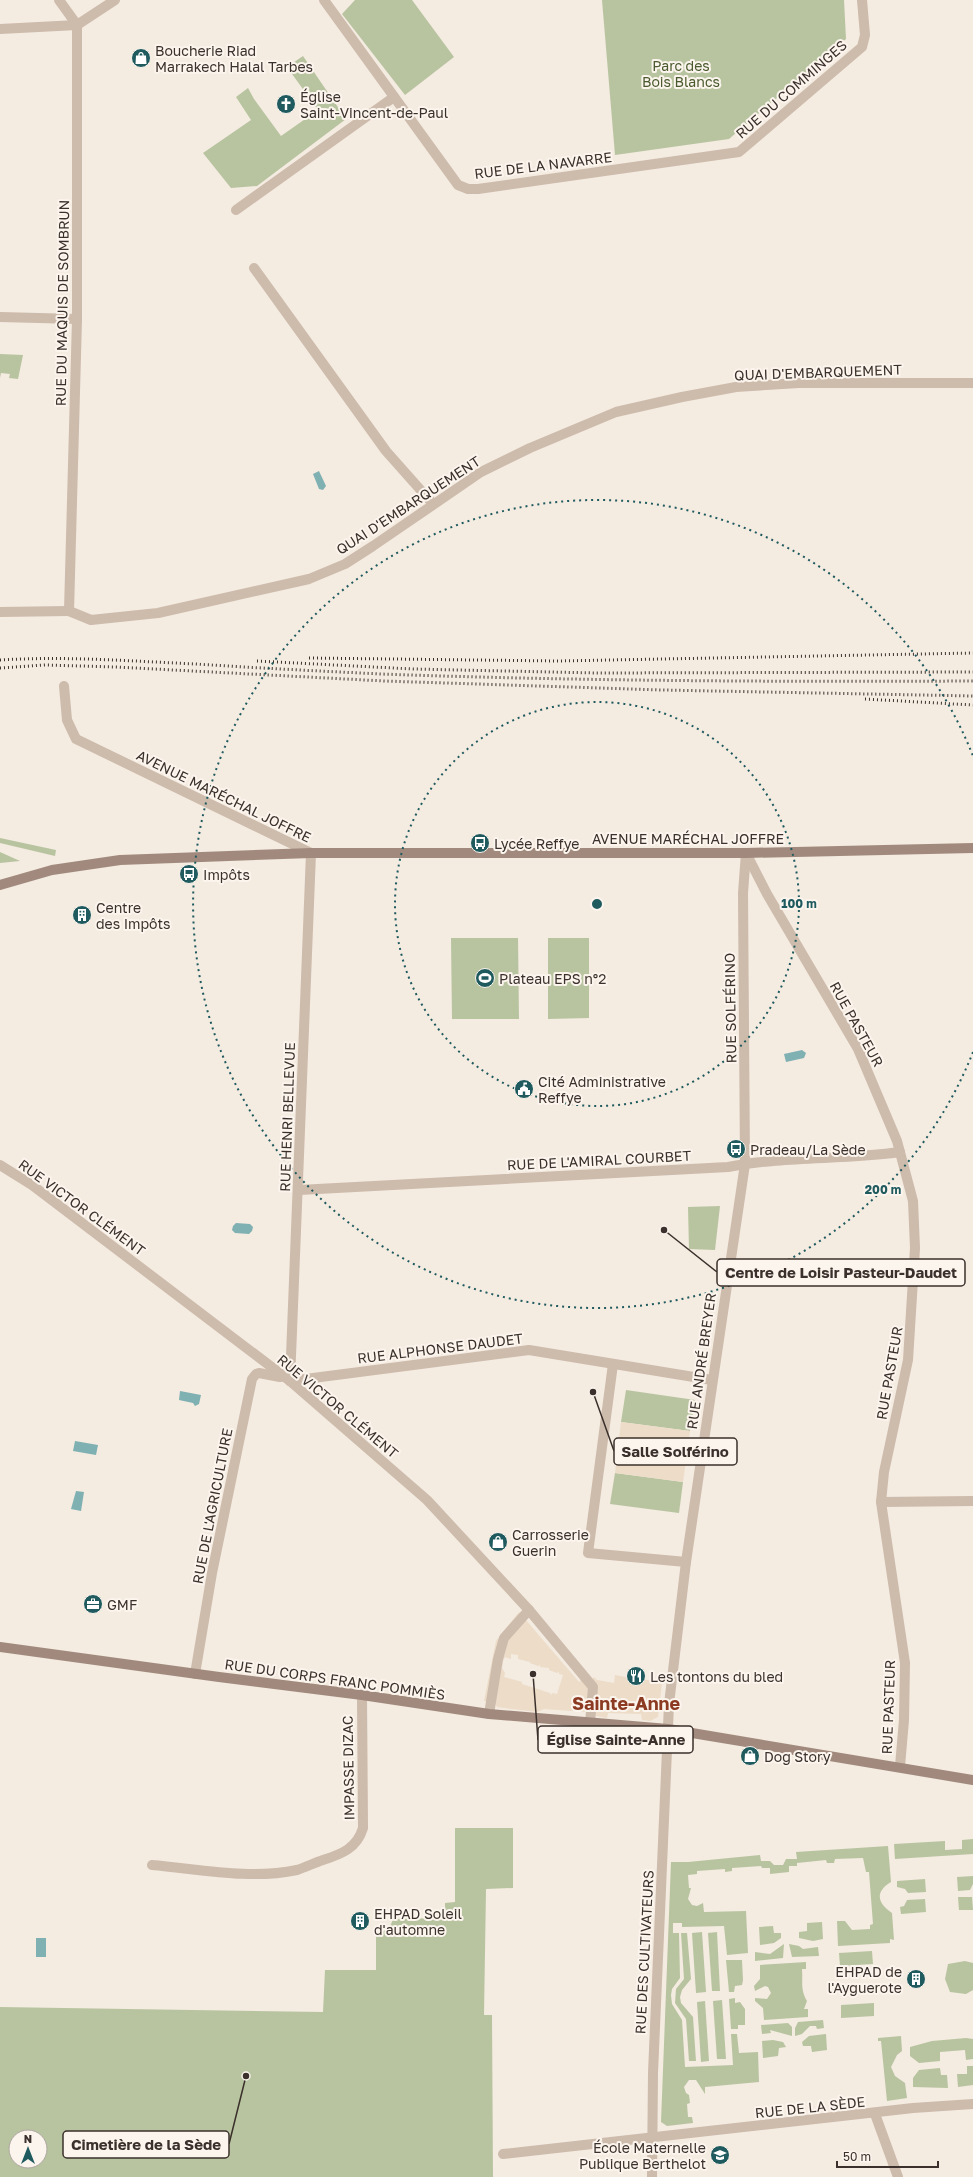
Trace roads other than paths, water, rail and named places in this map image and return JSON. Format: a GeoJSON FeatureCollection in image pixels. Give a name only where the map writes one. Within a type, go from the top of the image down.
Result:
{"type":"FeatureCollection","features":[{"type":"Feature","properties":{"kind":"main road","name":"AVENUE MARÉCHAL JOFFRE"},"geometry":{"type":"LineString","coordinates":[[311,853],[746,853],[973,848]]}},
{"type":"Feature","properties":{"kind":"main road"},"geometry":{"type":"LineString","coordinates":[[2,883],[52,870],[120,860],[311,853]]}},
{"type":"Feature","properties":{"kind":"main road","name":"RUE DU CORPS FRANC POMMIÈS"},"geometry":{"type":"LineString","coordinates":[[0,1647],[362,1695],[490,1714],[668,1729],[900,1766],[973,1780]]}},
{"type":"Feature","properties":{"kind":"street"},"geometry":{"type":"LineString","coordinates":[[59,0],[77,25]]}},
{"type":"Feature","properties":{"kind":"street"},"geometry":{"type":"LineString","coordinates":[[0,29],[77,25],[115,0]]}},
{"type":"Feature","properties":{"kind":"street","name":"RUE DE LA NAVARRE"},"geometry":{"type":"LineString","coordinates":[[324,0],[458,185],[468,189],[517,185],[739,152]]}},
{"type":"Feature","properties":{"kind":"street","name":"RUE DU COMMINGES"},"geometry":{"type":"LineString","coordinates":[[739,152],[862,47],[865,35],[862,0]]}},
{"type":"Feature","properties":{"kind":"street","name":"RUE DU MAQUIS DE SOMBRUN"},"geometry":{"type":"LineString","coordinates":[[69,611],[77,319],[77,25]]}},
{"type":"Feature","properties":{"kind":"street"},"geometry":{"type":"LineString","coordinates":[[236,210],[394,97]]}},
{"type":"Feature","properties":{"kind":"street"},"geometry":{"type":"LineString","coordinates":[[254,268],[386,451],[433,504]]}},
{"type":"Feature","properties":{"kind":"street"},"geometry":{"type":"LineString","coordinates":[[0,317],[77,319]]}},
{"type":"Feature","properties":{"kind":"street","name":"QUAI D'EMBARQUEMENT"},"geometry":{"type":"LineString","coordinates":[[69,611],[91,620],[158,613],[310,579],[350,560],[481,472],[530,448],[616,412],[682,397],[736,387],[799,383],[973,383]]}},
{"type":"Feature","properties":{"kind":"street"},"geometry":{"type":"LineString","coordinates":[[0,612],[69,611]]}},
{"type":"Feature","properties":{"kind":"street","name":"AVENUE MARÉCHAL JOFFRE"},"geometry":{"type":"LineString","coordinates":[[64,686],[67,720],[76,739],[311,853]]}},
{"type":"Feature","properties":{"kind":"street","name":"RUE HENRI BELLEVUE"},"geometry":{"type":"LineString","coordinates":[[287,1380],[299,1190],[311,853]]}},
{"type":"Feature","properties":{"kind":"street","name":"RUE PASTEUR"},"geometry":{"type":"LineString","coordinates":[[746,853],[767,894],[858,1049],[885,1110],[900,1152],[913,1201],[915,1223],[912,1324],[908,1360],[884,1472],[882,1502],[905,1663],[904,1720],[900,1766]]}},
{"type":"Feature","properties":{"kind":"street","name":"RUE SOLFÉRINO"},"geometry":{"type":"LineString","coordinates":[[745,1164],[743,893],[746,853]]}},
{"type":"Feature","properties":{"kind":"street","name":"RUE DE L'AMIRAL COURBET"},"geometry":{"type":"LineString","coordinates":[[299,1190],[720,1168],[745,1164],[900,1152]]}},
{"type":"Feature","properties":{"kind":"street","name":"RUE ANDRÉ BREYER"},"geometry":{"type":"LineString","coordinates":[[668,1729],[669,1704],[686,1562],[745,1164]]}},
{"type":"Feature","properties":{"kind":"street","name":"RUE VICTOR CLÉMENT"},"geometry":{"type":"LineString","coordinates":[[0,1165],[32,1185],[287,1380],[427,1500],[529,1610],[593,1687],[590,1723]]}},
{"type":"Feature","properties":{"kind":"street","name":"RUE ALPHONSE DAUDET"},"geometry":{"type":"LineString","coordinates":[[287,1380],[529,1350],[712,1380]]}},
{"type":"Feature","properties":{"kind":"street"},"geometry":{"type":"LineString","coordinates":[[613,1364],[588,1553],[686,1562]]}},
{"type":"Feature","properties":{"kind":"street","name":"RUE DE L'AGRICULTURE"},"geometry":{"type":"LineString","coordinates":[[195,1674],[212,1576],[252,1379],[259,1373],[287,1380]]}},
{"type":"Feature","properties":{"kind":"street"},"geometry":{"type":"LineString","coordinates":[[882,1502],[973,1501]]}},
{"type":"Feature","properties":{"kind":"street"},"geometry":{"type":"LineString","coordinates":[[490,1714],[498,1659],[504,1638],[529,1610]]}},
{"type":"Feature","properties":{"kind":"street","name":"IMPASSE DIZAC"},"geometry":{"type":"LineString","coordinates":[[152,1865],[254,1874],[276,1873],[298,1869],[334,1857],[356,1844],[363,1828],[362,1695]]}},
{"type":"Feature","properties":{"kind":"street","name":"RUE DES CULTIVATEURS"},"geometry":{"type":"LineString","coordinates":[[652,2177],[651,2138],[654,2050],[668,1729]]}},
{"type":"Feature","properties":{"kind":"street","name":"RUE DE LA SÈDE"},"geometry":{"type":"LineString","coordinates":[[503,2154],[875,2114],[913,2108],[973,2104]]}},
{"type":"Feature","properties":{"kind":"street"},"geometry":{"type":"LineString","coordinates":[[875,2114],[898,2177]]}},
{"type":"Feature","properties":{"kind":"water"},"geometry":{"type":"Polygon","coordinates":[[[319,471],[326,486],[323,490],[319,489],[313,474],[319,471]]]}},
{"type":"Feature","properties":{"kind":"water"},"geometry":{"type":"Polygon","coordinates":[[[802,1050],[806,1053],[804,1058],[786,1062],[784,1054],[802,1050]]]}},
{"type":"Feature","properties":{"kind":"water"},"geometry":{"type":"Polygon","coordinates":[[[236,1223],[250,1224],[253,1227],[252,1231],[249,1234],[235,1233],[232,1230],[236,1223]]]}},
{"type":"Feature","properties":{"kind":"water"},"geometry":{"type":"Polygon","coordinates":[[[180,1391],[201,1395],[199,1404],[195,1406],[193,1403],[179,1400],[180,1391]]]}},
{"type":"Feature","properties":{"kind":"water"},"geometry":{"type":"Polygon","coordinates":[[[75,1441],[98,1445],[96,1455],[73,1451],[75,1441]]]}},
{"type":"Feature","properties":{"kind":"water"},"geometry":{"type":"Polygon","coordinates":[[[76,1491],[84,1492],[81,1511],[71,1509],[76,1491]]]}},
{"type":"Feature","properties":{"kind":"water"},"geometry":{"type":"Polygon","coordinates":[[[36,1938],[46,1938],[46,1957],[36,1957],[36,1938]]]}},
{"type":"Feature","properties":{"kind":"railway"},"geometry":{"type":"LineString","coordinates":[[309,658],[558,661],[973,653]]}},
{"type":"Feature","properties":{"kind":"railway"},"geometry":{"type":"LineString","coordinates":[[0,660],[98,659],[381,674],[603,680],[973,681]]}},
{"type":"Feature","properties":{"kind":"railway"},"geometry":{"type":"LineString","coordinates":[[257,661],[413,669],[597,673],[973,672]]}},
{"type":"Feature","properties":{"kind":"railway"},"geometry":{"type":"LineString","coordinates":[[0,668],[45,665],[116,667],[384,681],[662,690],[973,696]]}},
{"type":"Feature","properties":{"kind":"railway"},"geometry":{"type":"LineString","coordinates":[[865,699],[973,705]]}},
{"type":"Feature","properties":{"kind":"place","name":"Boucherie Riad Marrakech Halal Tarbes"},"geometry":{"type":"Point","coordinates":[141,58]}},
{"type":"Feature","properties":{"kind":"place","name":"Église Saint-Vincent-de-Paul"},"geometry":{"type":"Point","coordinates":[286,104]}},
{"type":"Feature","properties":{"kind":"place","name":"Lycée Reffye"},"geometry":{"type":"Point","coordinates":[480,843]}},
{"type":"Feature","properties":{"kind":"place","name":"Impôts"},"geometry":{"type":"Point","coordinates":[189,874]}},
{"type":"Feature","properties":{"kind":"place","name":"Centre des Impôts"},"geometry":{"type":"Point","coordinates":[82,915]}},
{"type":"Feature","properties":{"kind":"place","name":"Plateau EPS n°2"},"geometry":{"type":"Point","coordinates":[485,978]}},
{"type":"Feature","properties":{"kind":"place","name":"Cité Administrative Reffye"},"geometry":{"type":"Point","coordinates":[524,1089]}},
{"type":"Feature","properties":{"kind":"place","name":"Pradeau/La Sède"},"geometry":{"type":"Point","coordinates":[736,1149]}},
{"type":"Feature","properties":{"kind":"place","name":"Centre de Loisir Pasteur-Daudet"},"geometry":{"type":"Point","coordinates":[664,1230]}},
{"type":"Feature","properties":{"kind":"place","name":"Salle Solférino"},"geometry":{"type":"Point","coordinates":[593,1392]}},
{"type":"Feature","properties":{"kind":"place","name":"Carrosserie Guerin"},"geometry":{"type":"Point","coordinates":[498,1542]}},
{"type":"Feature","properties":{"kind":"place","name":"GMF"},"geometry":{"type":"Point","coordinates":[93,1604]}},
{"type":"Feature","properties":{"kind":"place","name":"Église Sainte-Anne"},"geometry":{"type":"Point","coordinates":[533,1674]}},
{"type":"Feature","properties":{"kind":"place","name":"Les tontons du bled"},"geometry":{"type":"Point","coordinates":[636,1676]}},
{"type":"Feature","properties":{"kind":"place","name":"Dog Story"},"geometry":{"type":"Point","coordinates":[750,1756]}},
{"type":"Feature","properties":{"kind":"place","name":"EHPAD Soleil d'automne"},"geometry":{"type":"Point","coordinates":[360,1921]}},
{"type":"Feature","properties":{"kind":"place","name":"EHPAD de l'Ayguerote"},"geometry":{"type":"Point","coordinates":[916,1979]}},
{"type":"Feature","properties":{"kind":"place","name":"Cimetière de la Sède"},"geometry":{"type":"Point","coordinates":[246,2076]}},
{"type":"Feature","properties":{"kind":"place","name":"École Maternelle Publique Berthelot"},"geometry":{"type":"Point","coordinates":[720,2155]}},
{"type":"Feature","properties":{"kind":"district","name":"Sainte-Anne"},"geometry":{"type":"Point","coordinates":[626,1703]}},
{"type":"Feature","properties":{"kind":"park label","name":"Parc des Bois Blancs"},"geometry":{"type":"Point","coordinates":[681,74]}}]}
